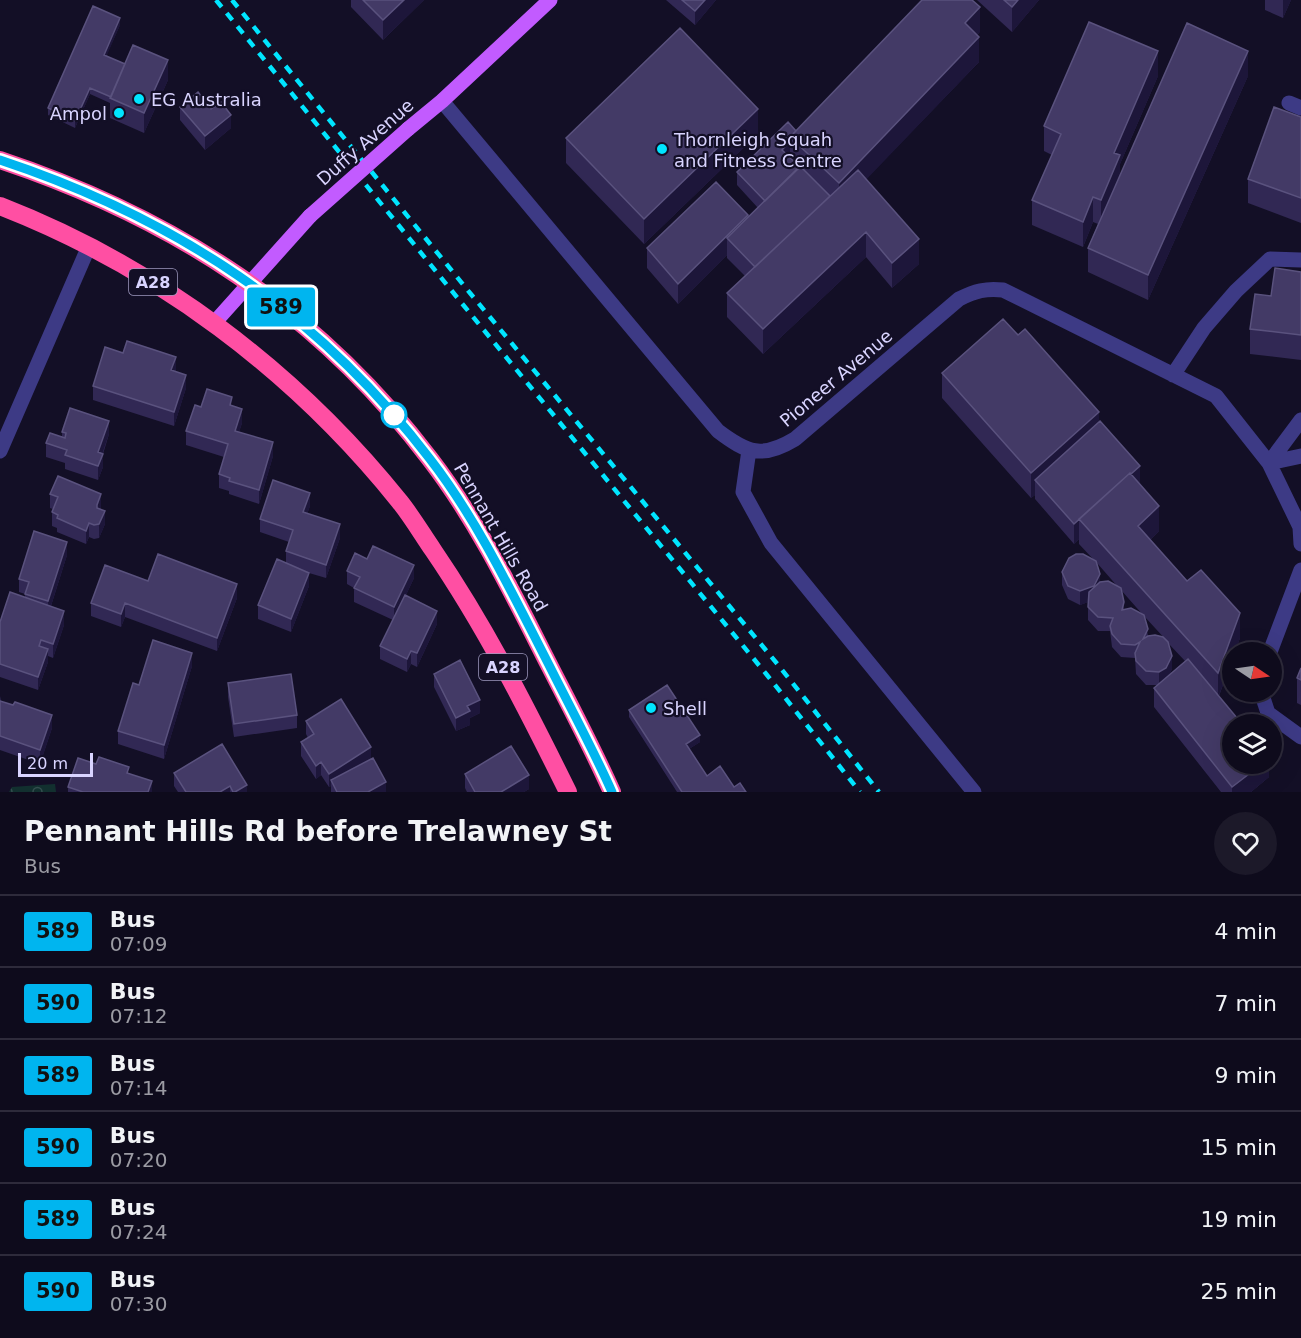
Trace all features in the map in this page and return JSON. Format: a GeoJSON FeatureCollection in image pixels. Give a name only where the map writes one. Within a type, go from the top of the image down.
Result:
{"type":"FeatureCollection","features":[{"type":"Feature","properties":{"kind":"highway","name":"Pennant Hills Road"},"geometry":{"type":"LineString","coordinates":[[0,160],[115,204],[164,230],[250,283],[303,325],[382,402],[430,459],[465,511],[499,570],[576,717],[612,792]]}},
{"type":"Feature","properties":{"kind":"highway","name":"A28"},"geometry":{"type":"LineString","coordinates":[[0,206],[89,246],[215,322],[316,409],[401,503],[464,596],[568,792]]}},
{"type":"Feature","properties":{"kind":"main road","name":"Duffy Avenue"},"geometry":{"type":"LineString","coordinates":[[215,322],[310,216],[442,102],[550,0]]}},
{"type":"Feature","properties":{"kind":"street"},"geometry":{"type":"LineString","coordinates":[[442,102],[718,431],[735,444],[749,450],[742,492],[771,543],[974,792]]}},
{"type":"Feature","properties":{"kind":"street"},"geometry":{"type":"LineString","coordinates":[[0,452],[89,246]]}},
{"type":"Feature","properties":{"kind":"street"},"geometry":{"type":"LineString","coordinates":[[1173,375],[1204,328],[1236,291],[1270,259],[1301,260]]}},
{"type":"Feature","properties":{"kind":"street","name":"Pioneer Avenue"},"geometry":{"type":"LineString","coordinates":[[749,450],[765,452],[778,449],[795,439],[959,299],[975,291],[1003,290],[1216,396],[1269,463],[1300,527],[1301,544]]}},
{"type":"Feature","properties":{"kind":"street"},"geometry":{"type":"LineString","coordinates":[[1269,463],[1301,420]]}},
{"type":"Feature","properties":{"kind":"street"},"geometry":{"type":"LineString","coordinates":[[1269,463],[1301,456]]}},
{"type":"Feature","properties":{"kind":"street"},"geometry":{"type":"LineString","coordinates":[[1274,642],[1301,570]]}},
{"type":"Feature","properties":{"kind":"street"},"geometry":{"type":"LineString","coordinates":[[1264,702],[1268,713],[1301,736]]}},
{"type":"Feature","properties":{"kind":"green space"},"geometry":{"type":"Polygon","coordinates":[[[55,784],[56,792],[9,792],[12,787],[55,784]]]}},
{"type":"Feature","properties":{"kind":"building"},"geometry":{"type":"Polygon","coordinates":[[[363,0],[404,0],[383,20],[363,0]]]}},
{"type":"Feature","properties":{"kind":"building"},"geometry":{"type":"Polygon","coordinates":[[[682,0],[705,0],[695,11],[682,0]]]}},
{"type":"Feature","properties":{"kind":"building"},"geometry":{"type":"Polygon","coordinates":[[[922,0],[972,0],[980,7],[965,23],[979,37],[839,183],[790,137],[922,0]]]}},
{"type":"Feature","properties":{"kind":"building"},"geometry":{"type":"Polygon","coordinates":[[[1004,0],[1018,0],[1012,7],[1004,0]]]}},
{"type":"Feature","properties":{"kind":"building"},"geometry":{"type":"Polygon","coordinates":[[[93,6],[120,18],[104,55],[125,64],[111,97],[90,88],[75,121],[48,108],[93,6]]]}},
{"type":"Feature","properties":{"kind":"building"},"geometry":{"type":"Polygon","coordinates":[[[1089,22],[1158,51],[1114,153],[1120,155],[1101,200],[1093,197],[1083,222],[1032,200],[1061,134],[1044,126],[1089,22]]]}},
{"type":"Feature","properties":{"kind":"building"},"geometry":{"type":"Polygon","coordinates":[[[1187,23],[1248,51],[1148,275],[1088,248],[1187,23]]]}},
{"type":"Feature","properties":{"kind":"building","name":"Thornleigh Squah and Fitness Centre"},"geometry":{"type":"Polygon","coordinates":[[[680,28],[758,109],[644,219],[566,138],[680,28]]]}},
{"type":"Feature","properties":{"kind":"building"},"geometry":{"type":"Polygon","coordinates":[[[133,45],[168,60],[144,113],[110,98],[133,45]]]}},
{"type":"Feature","properties":{"kind":"building"},"geometry":{"type":"Polygon","coordinates":[[[198,92],[211,109],[221,102],[231,115],[205,136],[180,107],[198,92]]]}},
{"type":"Feature","properties":{"kind":"building"},"geometry":{"type":"Polygon","coordinates":[[[1274,107],[1301,117],[1301,198],[1248,179],[1274,107]]]}},
{"type":"Feature","properties":{"kind":"building"},"geometry":{"type":"Polygon","coordinates":[[[788,122],[796,131],[782,150],[800,167],[765,201],[737,172],[788,122]]]}},
{"type":"Feature","properties":{"kind":"building"},"geometry":{"type":"Polygon","coordinates":[[[800,166],[830,196],[755,267],[727,238],[800,166]]]}},
{"type":"Feature","properties":{"kind":"building"},"geometry":{"type":"Polygon","coordinates":[[[858,170],[919,239],[892,263],[866,232],[763,329],[727,293],[858,170]]]}},
{"type":"Feature","properties":{"kind":"building"},"geometry":{"type":"Polygon","coordinates":[[[716,182],[748,215],[678,284],[647,248],[716,182]]]}},
{"type":"Feature","properties":{"kind":"building"},"geometry":{"type":"Polygon","coordinates":[[[1275,268],[1301,272],[1301,335],[1250,329],[1255,294],[1271,296],[1275,268]]]}},
{"type":"Feature","properties":{"kind":"building"},"geometry":{"type":"Polygon","coordinates":[[[1003,319],[1018,335],[1025,329],[1099,412],[1031,473],[942,373],[1003,319]]]}},
{"type":"Feature","properties":{"kind":"building"},"geometry":{"type":"Polygon","coordinates":[[[127,341],[176,357],[171,370],[186,375],[174,412],[93,386],[105,347],[123,353],[127,341]]]}},
{"type":"Feature","properties":{"kind":"building"},"geometry":{"type":"Polygon","coordinates":[[[207,389],[232,397],[230,405],[242,409],[235,431],[273,442],[259,490],[229,481],[230,478],[219,474],[228,444],[186,431],[195,405],[201,407],[207,389]]]}},
{"type":"Feature","properties":{"kind":"building"},"geometry":{"type":"Polygon","coordinates":[[[70,408],[109,421],[98,452],[103,454],[98,466],[65,455],[67,450],[46,443],[50,433],[65,438],[66,433],[62,432],[70,408]]]}},
{"type":"Feature","properties":{"kind":"building"},"geometry":{"type":"Polygon","coordinates":[[[1100,421],[1140,466],[1074,524],[1035,480],[1100,421]]]}},
{"type":"Feature","properties":{"kind":"building"},"geometry":{"type":"Polygon","coordinates":[[[1130,473],[1159,506],[1138,526],[1187,581],[1201,570],[1240,613],[1229,642],[1222,642],[1222,662],[1218,673],[1079,519],[1130,473]]]}},
{"type":"Feature","properties":{"kind":"building"},"geometry":{"type":"Polygon","coordinates":[[[58,476],[101,494],[97,508],[105,511],[99,524],[89,523],[86,531],[57,518],[58,515],[52,512],[58,497],[50,494],[58,476]]]}},
{"type":"Feature","properties":{"kind":"building"},"geometry":{"type":"Polygon","coordinates":[[[273,480],[310,493],[303,512],[340,524],[326,565],[286,551],[293,530],[260,519],[273,480]]]}},
{"type":"Feature","properties":{"kind":"building"},"geometry":{"type":"Polygon","coordinates":[[[34,531],[67,542],[48,601],[25,594],[29,582],[19,579],[34,531]]]}},
{"type":"Feature","properties":{"kind":"building"},"geometry":{"type":"Polygon","coordinates":[[[373,546],[414,565],[394,607],[354,588],[360,577],[347,571],[355,553],[367,559],[373,546]]]}},
{"type":"Feature","properties":{"kind":"building"},"geometry":{"type":"Polygon","coordinates":[[[158,554],[237,584],[217,638],[125,603],[121,614],[91,603],[105,565],[148,581],[158,554]]]}},
{"type":"Feature","properties":{"kind":"building"},"geometry":{"type":"Polygon","coordinates":[[[1076,554],[1083,554],[1096,561],[1100,574],[1094,586],[1080,591],[1068,586],[1062,572],[1069,558],[1076,554]]]}},
{"type":"Feature","properties":{"kind":"building"},"geometry":{"type":"Polygon","coordinates":[[[277,559],[309,573],[291,619],[258,605],[277,559]]]}},
{"type":"Feature","properties":{"kind":"building"},"geometry":{"type":"Polygon","coordinates":[[[1108,581],[1121,588],[1124,602],[1122,610],[1131,608],[1144,615],[1148,629],[1143,639],[1155,635],[1163,637],[1168,642],[1172,656],[1166,668],[1159,672],[1146,671],[1136,661],[1135,653],[1140,642],[1135,645],[1121,644],[1112,634],[1110,626],[1113,618],[1098,617],[1088,607],[1089,592],[1100,582],[1108,581]]]}},
{"type":"Feature","properties":{"kind":"building"},"geometry":{"type":"Polygon","coordinates":[[[10,592],[64,611],[53,644],[41,640],[39,646],[48,649],[38,677],[0,664],[0,622],[10,592]]]}},
{"type":"Feature","properties":{"kind":"building"},"geometry":{"type":"Polygon","coordinates":[[[405,595],[437,611],[417,653],[411,651],[407,659],[380,646],[405,595]]]}},
{"type":"Feature","properties":{"kind":"building"},"geometry":{"type":"Polygon","coordinates":[[[153,640],[192,653],[164,745],[118,731],[133,683],[139,685],[153,640]]]}},
{"type":"Feature","properties":{"kind":"building"},"geometry":{"type":"Polygon","coordinates":[[[1188,659],[1234,714],[1222,714],[1222,774],[1249,774],[1232,787],[1154,688],[1188,659]]]}},
{"type":"Feature","properties":{"kind":"building"},"geometry":{"type":"Polygon","coordinates":[[[460,660],[480,700],[467,706],[470,711],[456,718],[434,674],[460,660]]]}},
{"type":"Feature","properties":{"kind":"building"},"geometry":{"type":"Polygon","coordinates":[[[1301,668],[1301,680],[1297,678],[1301,668]]]}},
{"type":"Feature","properties":{"kind":"building"},"geometry":{"type":"Polygon","coordinates":[[[291,674],[297,715],[234,724],[228,683],[291,674]]]}},
{"type":"Feature","properties":{"kind":"building"},"geometry":{"type":"Polygon","coordinates":[[[667,685],[700,735],[686,744],[707,776],[720,766],[734,787],[740,783],[746,792],[682,792],[629,710],[667,685]]]}},
{"type":"Feature","properties":{"kind":"building"},"geometry":{"type":"Polygon","coordinates":[[[341,699],[371,747],[329,774],[321,762],[316,766],[301,742],[314,734],[306,721],[341,699]]]}},
{"type":"Feature","properties":{"kind":"building"},"geometry":{"type":"Polygon","coordinates":[[[0,701],[13,705],[15,702],[52,715],[40,750],[0,736],[0,701]]]}},
{"type":"Feature","properties":{"kind":"building"},"geometry":{"type":"Polygon","coordinates":[[[222,744],[247,785],[235,792],[230,786],[220,792],[186,792],[174,773],[222,744]]]}},
{"type":"Feature","properties":{"kind":"building"},"geometry":{"type":"Polygon","coordinates":[[[511,746],[529,775],[501,792],[475,792],[465,774],[511,746]]]}},
{"type":"Feature","properties":{"kind":"building"},"geometry":{"type":"Polygon","coordinates":[[[99,757],[129,767],[127,773],[152,781],[148,792],[83,792],[68,787],[78,758],[96,764],[99,757]]]}},
{"type":"Feature","properties":{"kind":"building"},"geometry":{"type":"Polygon","coordinates":[[[373,758],[386,782],[368,792],[337,792],[331,780],[373,758]]]}},
{"type":"Feature","properties":{"kind":"railway"},"geometry":{"type":"LineString","coordinates":[[216,0],[860,792]]}},
{"type":"Feature","properties":{"kind":"railway"},"geometry":{"type":"LineString","coordinates":[[232,0],[470,293],[779,666],[879,792]]}},
{"type":"Feature","properties":{"kind":"bus line","name":"589"},"geometry":{"type":"LineString","coordinates":[[0,160],[115,204],[155,224],[211,257],[250,283],[303,325],[382,402],[430,459],[465,511],[524,615],[612,792]]}},
{"type":"Feature","properties":{"kind":"place","name":"EG Australia"},"geometry":{"type":"Point","coordinates":[139,99]}},
{"type":"Feature","properties":{"kind":"place","name":"Ampol"},"geometry":{"type":"Point","coordinates":[119,113]}},
{"type":"Feature","properties":{"kind":"place","name":"Thornleigh Squah and Fitness Centre"},"geometry":{"type":"Point","coordinates":[662,149]}},
{"type":"Feature","properties":{"kind":"place","name":"Shell"},"geometry":{"type":"Point","coordinates":[651,708]}}]}
